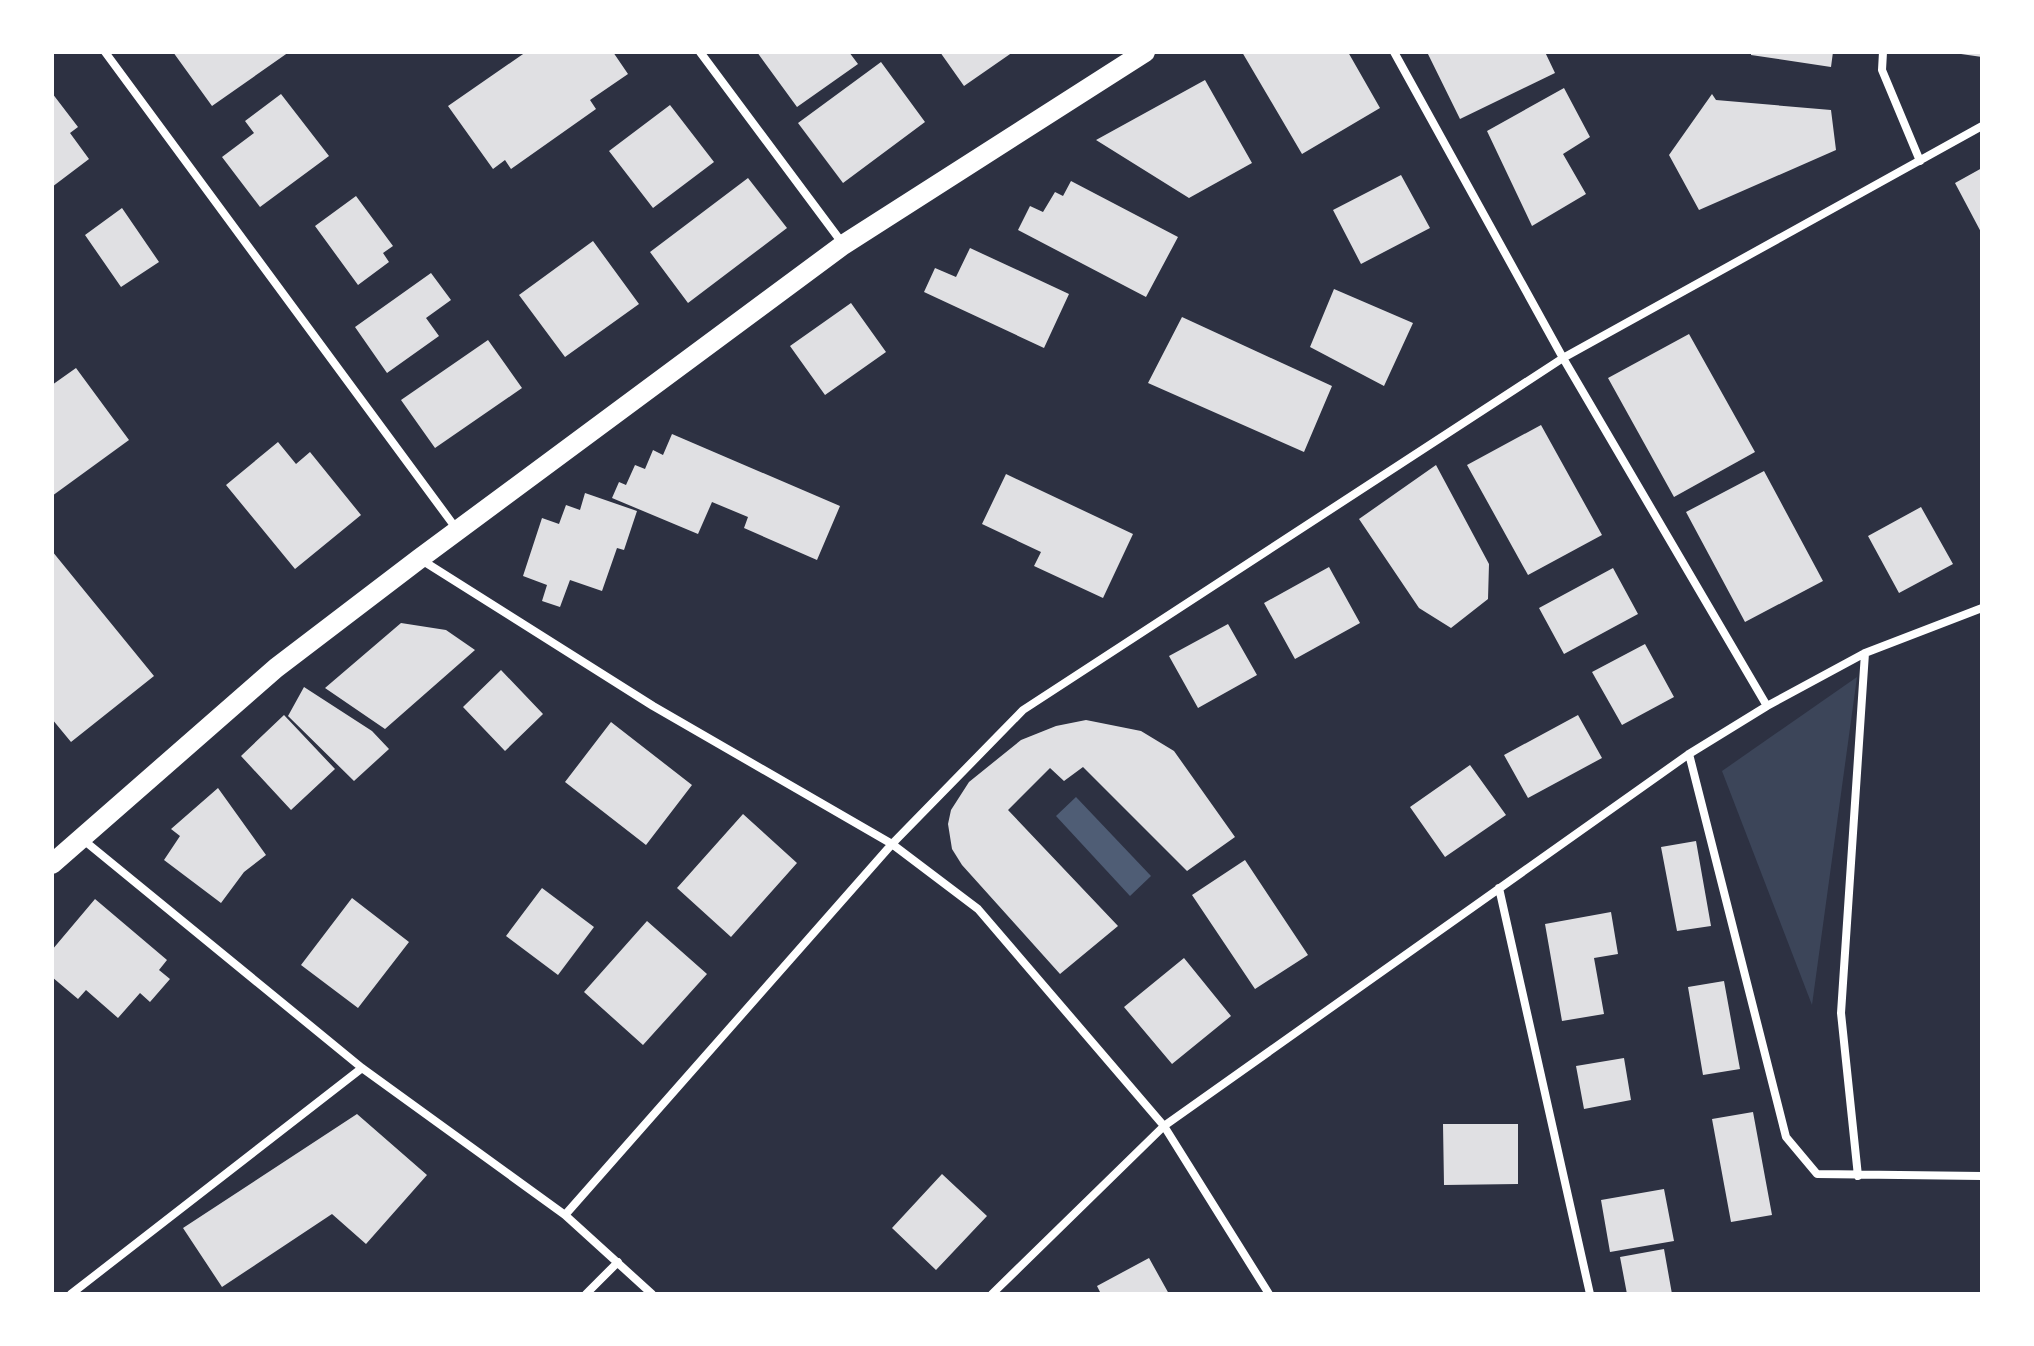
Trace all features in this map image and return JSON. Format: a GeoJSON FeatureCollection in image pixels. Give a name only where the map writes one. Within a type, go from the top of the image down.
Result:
{"type":"FeatureCollection","features":[{"type":"Feature","properties":{"kind":"main road"},"geometry":{"type":"LineString","coordinates":[[52,864],[276,668],[419,559],[843,245],[1145,52]]}},
{"type":"Feature","properties":{"kind":"street"},"geometry":{"type":"LineString","coordinates":[[105,52],[458,532]]}},
{"type":"Feature","properties":{"kind":"street"},"geometry":{"type":"LineString","coordinates":[[700,52],[843,245]]}},
{"type":"Feature","properties":{"kind":"street"},"geometry":{"type":"LineString","coordinates":[[1394,52],[1563,358],[1767,706]]}},
{"type":"Feature","properties":{"kind":"street"},"geometry":{"type":"LineString","coordinates":[[1883,52],[1882,70],[1920,161]]}},
{"type":"Feature","properties":{"kind":"street"},"geometry":{"type":"LineString","coordinates":[[565,1215],[892,844],[1023,710],[1563,358],[1982,126]]}},
{"type":"Feature","properties":{"kind":"street"},"geometry":{"type":"LineString","coordinates":[[419,559],[653,706],[892,844],[978,909],[1164,1126],[1269,1294]]}},
{"type":"Feature","properties":{"kind":"street"},"geometry":{"type":"LineString","coordinates":[[992,1294],[1164,1126],[1689,754],[1767,706],[1865,653],[1982,608]]}},
{"type":"Feature","properties":{"kind":"street"},"geometry":{"type":"LineString","coordinates":[[1858,1176],[1841,1013],[1865,653]]}},
{"type":"Feature","properties":{"kind":"street"},"geometry":{"type":"LineString","coordinates":[[1689,754],[1786,1137],[1817,1174],[1982,1176]]}},
{"type":"Feature","properties":{"kind":"street"},"geometry":{"type":"LineString","coordinates":[[80,837],[362,1068],[565,1215],[652,1294]]}},
{"type":"Feature","properties":{"kind":"street"},"geometry":{"type":"LineString","coordinates":[[1499,888],[1590,1294]]}},
{"type":"Feature","properties":{"kind":"street"},"geometry":{"type":"LineString","coordinates":[[71,1294],[362,1068]]}},
{"type":"Feature","properties":{"kind":"street"},"geometry":{"type":"LineString","coordinates":[[586,1294],[618,1262]]}},
{"type":"Feature","properties":{"kind":"shaded area"},"geometry":{"type":"Polygon","coordinates":[[[1857,677],[1812,1005],[1722,771],[1857,677]]]}},
{"type":"Feature","properties":{"kind":"shaded area"},"geometry":{"type":"Polygon","coordinates":[[[1076,797],[1151,876],[1130,896],[1056,816],[1076,797]]]}},
{"type":"Feature","properties":{"kind":"building"},"geometry":{"type":"Polygon","coordinates":[[[173,52],[289,52],[212,106],[173,52]]]}},
{"type":"Feature","properties":{"kind":"building"},"geometry":{"type":"Polygon","coordinates":[[[526,52],[613,52],[628,74],[590,100],[596,109],[511,169],[505,160],[493,169],[448,106],[526,52]]]}},
{"type":"Feature","properties":{"kind":"building"},"geometry":{"type":"Polygon","coordinates":[[[757,52],[849,52],[858,64],[797,107],[757,52]]]}},
{"type":"Feature","properties":{"kind":"building"},"geometry":{"type":"Polygon","coordinates":[[[940,52],[1013,52],[964,86],[940,52]]]}},
{"type":"Feature","properties":{"kind":"building"},"geometry":{"type":"Polygon","coordinates":[[[1242,52],[1348,52],[1380,108],[1302,154],[1242,52]]]}},
{"type":"Feature","properties":{"kind":"building"},"geometry":{"type":"Polygon","coordinates":[[[1427,52],[1545,52],[1555,73],[1460,119],[1427,52]]]}},
{"type":"Feature","properties":{"kind":"building"},"geometry":{"type":"Polygon","coordinates":[[[1751,52],[1833,52],[1831,67],[1751,55],[1751,52]]]}},
{"type":"Feature","properties":{"kind":"building"},"geometry":{"type":"Polygon","coordinates":[[[1982,52],[1982,57],[1961,54],[1982,52]]]}},
{"type":"Feature","properties":{"kind":"building"},"geometry":{"type":"Polygon","coordinates":[[[881,62],[925,122],[843,183],[798,123],[881,62]]]}},
{"type":"Feature","properties":{"kind":"building"},"geometry":{"type":"Polygon","coordinates":[[[1205,80],[1252,163],[1189,198],[1096,140],[1205,80]]]}},
{"type":"Feature","properties":{"kind":"building"},"geometry":{"type":"Polygon","coordinates":[[[1564,88],[1590,137],[1563,154],[1586,194],[1532,226],[1487,131],[1564,88]]]}},
{"type":"Feature","properties":{"kind":"building"},"geometry":{"type":"Polygon","coordinates":[[[52,93],[78,127],[70,133],[89,159],[52,187],[52,93]]]}},
{"type":"Feature","properties":{"kind":"building"},"geometry":{"type":"Polygon","coordinates":[[[281,94],[329,156],[260,207],[222,157],[254,133],[245,121],[281,94]]]}},
{"type":"Feature","properties":{"kind":"building"},"geometry":{"type":"Polygon","coordinates":[[[1712,94],[1716,100],[1831,110],[1836,150],[1699,210],[1669,155],[1712,94]]]}},
{"type":"Feature","properties":{"kind":"building"},"geometry":{"type":"Polygon","coordinates":[[[670,105],[714,162],[653,208],[609,151],[670,105]]]}},
{"type":"Feature","properties":{"kind":"building"},"geometry":{"type":"Polygon","coordinates":[[[1982,168],[1982,234],[1955,183],[1982,168]]]}},
{"type":"Feature","properties":{"kind":"building"},"geometry":{"type":"Polygon","coordinates":[[[1401,175],[1430,228],[1361,264],[1333,210],[1401,175]]]}},
{"type":"Feature","properties":{"kind":"building"},"geometry":{"type":"Polygon","coordinates":[[[748,178],[787,228],[688,303],[650,252],[748,178]]]}},
{"type":"Feature","properties":{"kind":"building"},"geometry":{"type":"Polygon","coordinates":[[[1071,181],[1178,237],[1146,297],[1018,230],[1030,206],[1043,212],[1055,192],[1063,196],[1071,181]]]}},
{"type":"Feature","properties":{"kind":"building"},"geometry":{"type":"Polygon","coordinates":[[[356,196],[393,246],[383,253],[389,262],[358,285],[315,226],[356,196]]]}},
{"type":"Feature","properties":{"kind":"building"},"geometry":{"type":"Polygon","coordinates":[[[122,208],[159,262],[121,287],[85,235],[122,208]]]}},
{"type":"Feature","properties":{"kind":"building"},"geometry":{"type":"Polygon","coordinates":[[[593,241],[639,304],[565,357],[519,295],[593,241]]]}},
{"type":"Feature","properties":{"kind":"building"},"geometry":{"type":"Polygon","coordinates":[[[970,248],[1069,294],[1044,348],[924,292],[935,268],[956,277],[970,248]]]}},
{"type":"Feature","properties":{"kind":"building"},"geometry":{"type":"Polygon","coordinates":[[[431,273],[451,300],[426,318],[439,336],[387,373],[355,327],[431,273]]]}},
{"type":"Feature","properties":{"kind":"building"},"geometry":{"type":"Polygon","coordinates":[[[1334,289],[1413,323],[1384,386],[1310,347],[1334,289]]]}},
{"type":"Feature","properties":{"kind":"building"},"geometry":{"type":"Polygon","coordinates":[[[851,303],[886,352],[825,395],[790,346],[851,303]]]}},
{"type":"Feature","properties":{"kind":"building"},"geometry":{"type":"Polygon","coordinates":[[[1182,317],[1332,386],[1304,452],[1148,383],[1182,317]]]}},
{"type":"Feature","properties":{"kind":"building"},"geometry":{"type":"Polygon","coordinates":[[[1689,334],[1755,452],[1674,497],[1608,378],[1689,334]]]}},
{"type":"Feature","properties":{"kind":"building"},"geometry":{"type":"Polygon","coordinates":[[[488,340],[522,388],[435,448],[401,400],[488,340]]]}},
{"type":"Feature","properties":{"kind":"building"},"geometry":{"type":"Polygon","coordinates":[[[76,368],[129,440],[52,496],[52,385],[76,368]]]}},
{"type":"Feature","properties":{"kind":"building"},"geometry":{"type":"Polygon","coordinates":[[[1541,425],[1602,535],[1528,575],[1467,465],[1541,425]]]}},
{"type":"Feature","properties":{"kind":"building"},"geometry":{"type":"Polygon","coordinates":[[[672,434],[840,506],[817,560],[744,528],[748,517],[712,502],[698,534],[612,498],[619,482],[626,485],[635,465],[645,469],[653,450],[663,455],[672,434]]]}},
{"type":"Feature","properties":{"kind":"building"},"geometry":{"type":"Polygon","coordinates":[[[278,442],[296,464],[310,452],[361,515],[295,569],[226,485],[278,442]]]}},
{"type":"Feature","properties":{"kind":"building"},"geometry":{"type":"Polygon","coordinates":[[[1436,465],[1489,564],[1488,599],[1451,628],[1419,608],[1359,519],[1436,465]]]}},
{"type":"Feature","properties":{"kind":"building"},"geometry":{"type":"Polygon","coordinates":[[[1764,471],[1823,581],[1745,622],[1686,512],[1764,471]]]}},
{"type":"Feature","properties":{"kind":"building"},"geometry":{"type":"Polygon","coordinates":[[[1006,474],[1133,534],[1103,598],[1034,566],[1041,552],[982,524],[1006,474]]]}},
{"type":"Feature","properties":{"kind":"building"},"geometry":{"type":"Polygon","coordinates":[[[585,493],[637,511],[624,550],[617,548],[602,591],[570,580],[560,607],[542,601],[547,585],[523,576],[542,518],[559,524],[566,505],[580,510],[585,493]]]}},
{"type":"Feature","properties":{"kind":"building"},"geometry":{"type":"Polygon","coordinates":[[[1921,507],[1953,564],[1899,593],[1868,536],[1921,507]]]}},
{"type":"Feature","properties":{"kind":"building"},"geometry":{"type":"Polygon","coordinates":[[[52,551],[154,676],[71,742],[52,719],[52,551]]]}},
{"type":"Feature","properties":{"kind":"building"},"geometry":{"type":"Polygon","coordinates":[[[1329,567],[1360,623],[1295,659],[1264,603],[1329,567]]]}},
{"type":"Feature","properties":{"kind":"building"},"geometry":{"type":"Polygon","coordinates":[[[1613,568],[1638,614],[1564,654],[1539,608],[1613,568]]]}},
{"type":"Feature","properties":{"kind":"building"},"geometry":{"type":"Polygon","coordinates":[[[401,623],[446,630],[475,650],[385,729],[325,688],[401,623]]]}},
{"type":"Feature","properties":{"kind":"building"},"geometry":{"type":"Polygon","coordinates":[[[1228,624],[1257,675],[1198,708],[1169,656],[1228,624]]]}},
{"type":"Feature","properties":{"kind":"building"},"geometry":{"type":"Polygon","coordinates":[[[1645,644],[1674,697],[1622,725],[1592,672],[1645,644]]]}},
{"type":"Feature","properties":{"kind":"building"},"geometry":{"type":"Polygon","coordinates":[[[501,670],[543,714],[505,751],[463,707],[501,670]]]}},
{"type":"Feature","properties":{"kind":"building"},"geometry":{"type":"Polygon","coordinates":[[[304,687],[372,731],[389,749],[354,781],[288,716],[304,687]]]}},
{"type":"Feature","properties":{"kind":"building"},"geometry":{"type":"Polygon","coordinates":[[[284,715],[335,769],[291,810],[241,756],[284,715]]]}},
{"type":"Feature","properties":{"kind":"building"},"geometry":{"type":"Polygon","coordinates":[[[1578,715],[1602,758],[1528,798],[1504,755],[1578,715]]]}},
{"type":"Feature","properties":{"kind":"building"},"geometry":{"type":"Polygon","coordinates":[[[1086,720],[1141,731],[1174,751],[1235,837],[1187,871],[1083,767],[1064,781],[1050,768],[1008,810],[1118,926],[1060,974],[962,865],[952,849],[948,824],[951,810],[969,782],[1021,740],[1056,726],[1086,720]]]}},
{"type":"Feature","properties":{"kind":"building"},"geometry":{"type":"Polygon","coordinates":[[[611,722],[692,785],[646,845],[565,782],[611,722]]]}},
{"type":"Feature","properties":{"kind":"building"},"geometry":{"type":"Polygon","coordinates":[[[1470,765],[1506,815],[1445,857],[1410,807],[1470,765]]]}},
{"type":"Feature","properties":{"kind":"building"},"geometry":{"type":"Polygon","coordinates":[[[218,788],[266,855],[244,872],[221,903],[164,860],[180,836],[171,829],[218,788]]]}},
{"type":"Feature","properties":{"kind":"building"},"geometry":{"type":"Polygon","coordinates":[[[743,814],[797,863],[731,937],[677,888],[743,814]]]}},
{"type":"Feature","properties":{"kind":"building"},"geometry":{"type":"Polygon","coordinates":[[[1696,841],[1711,926],[1677,931],[1661,847],[1696,841]]]}},
{"type":"Feature","properties":{"kind":"building"},"geometry":{"type":"Polygon","coordinates":[[[1245,860],[1308,955],[1255,989],[1192,895],[1245,860]]]}},
{"type":"Feature","properties":{"kind":"building"},"geometry":{"type":"Polygon","coordinates":[[[542,888],[594,927],[558,975],[506,936],[542,888]]]}},
{"type":"Feature","properties":{"kind":"building"},"geometry":{"type":"Polygon","coordinates":[[[352,898],[409,942],[358,1008],[301,965],[352,898]]]}},
{"type":"Feature","properties":{"kind":"building"},"geometry":{"type":"Polygon","coordinates":[[[95,899],[167,960],[159,970],[170,979],[150,1002],[140,993],[118,1018],[86,990],[78,999],[52,977],[52,950],[95,899]]]}},
{"type":"Feature","properties":{"kind":"building"},"geometry":{"type":"Polygon","coordinates":[[[1611,912],[1618,954],[1594,958],[1604,1014],[1562,1021],[1545,924],[1611,912]]]}},
{"type":"Feature","properties":{"kind":"building"},"geometry":{"type":"Polygon","coordinates":[[[647,921],[707,974],[643,1045],[584,992],[647,921]]]}},
{"type":"Feature","properties":{"kind":"building"},"geometry":{"type":"Polygon","coordinates":[[[1184,958],[1231,1016],[1172,1064],[1124,1007],[1184,958]]]}},
{"type":"Feature","properties":{"kind":"building"},"geometry":{"type":"Polygon","coordinates":[[[1724,981],[1740,1069],[1703,1075],[1688,987],[1724,981]]]}},
{"type":"Feature","properties":{"kind":"building"},"geometry":{"type":"Polygon","coordinates":[[[1624,1058],[1631,1100],[1584,1109],[1576,1066],[1624,1058]]]}},
{"type":"Feature","properties":{"kind":"building"},"geometry":{"type":"Polygon","coordinates":[[[1753,1112],[1772,1215],[1731,1222],[1712,1119],[1753,1112]]]}},
{"type":"Feature","properties":{"kind":"building"},"geometry":{"type":"Polygon","coordinates":[[[357,1114],[427,1175],[366,1244],[332,1214],[222,1287],[183,1228],[357,1114]]]}},
{"type":"Feature","properties":{"kind":"building"},"geometry":{"type":"Polygon","coordinates":[[[1443,1124],[1518,1124],[1518,1184],[1444,1185],[1443,1124]]]}},
{"type":"Feature","properties":{"kind":"building"},"geometry":{"type":"Polygon","coordinates":[[[942,1174],[987,1216],[936,1270],[892,1228],[942,1174]]]}},
{"type":"Feature","properties":{"kind":"building"},"geometry":{"type":"Polygon","coordinates":[[[1664,1189],[1674,1241],[1610,1252],[1601,1200],[1664,1189]]]}},
{"type":"Feature","properties":{"kind":"building"},"geometry":{"type":"Polygon","coordinates":[[[1664,1249],[1672,1294],[1627,1294],[1620,1257],[1664,1249]]]}},
{"type":"Feature","properties":{"kind":"building"},"geometry":{"type":"Polygon","coordinates":[[[1149,1258],[1169,1294],[1101,1294],[1097,1286],[1149,1258]]]}}]}
